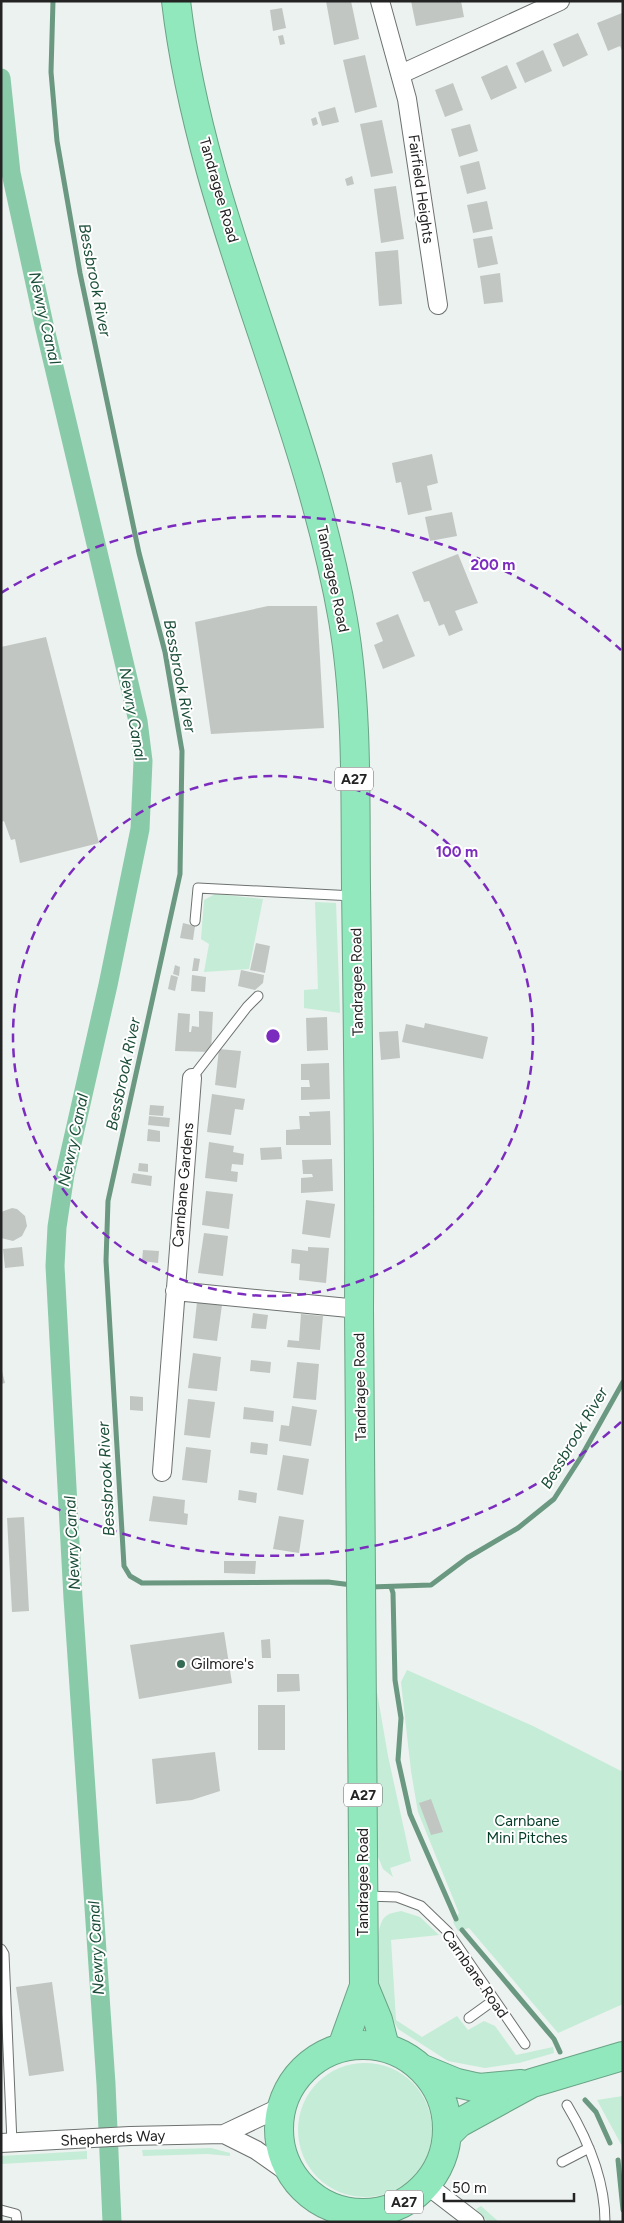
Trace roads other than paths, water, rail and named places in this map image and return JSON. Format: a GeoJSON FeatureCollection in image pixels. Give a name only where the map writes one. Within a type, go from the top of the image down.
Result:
{"type":"FeatureCollection","features":[{"type":"Feature","properties":{"kind":"highway","name":"Tandragee Road"},"geometry":{"type":"LineString","coordinates":[[176,1],[193,101],[216,185],[316,504],[344,623],[349,671],[353,727],[360,1199],[359,1309],[364,1986],[342,2047]]}},
{"type":"Feature","properties":{"kind":"highway","name":"Tandragee Road"},"geometry":{"type":"LineString","coordinates":[[364,1986],[378,2020],[385,2047]]}},
{"type":"Feature","properties":{"kind":"highway","name":"A27"},"geometry":{"type":"LineString","coordinates":[[418,2192],[386,2210],[340,2216],[312,2196],[293,2176],[282,2154],[278,2131],[281,2107],[304,2068],[322,2055],[342,2047],[363,2044],[385,2047],[405,2056],[423,2069],[457,2083],[480,2088],[532,2083],[623,2056]]}},
{"type":"Feature","properties":{"kind":"highway","name":"A27"},"geometry":{"type":"LineString","coordinates":[[392,2222],[442,2161],[448,2134],[446,2111],[437,2088],[423,2069]]}},
{"type":"Feature","properties":{"kind":"highway","name":"A27"},"geometry":{"type":"LineString","coordinates":[[448,2134],[459,2123],[532,2083]]}},
{"type":"Feature","properties":{"kind":"street","name":"Fairfield Heights"},"geometry":{"type":"LineString","coordinates":[[380,1],[401,74],[415,147],[438,305]]}},
{"type":"Feature","properties":{"kind":"street"},"geometry":{"type":"LineString","coordinates":[[401,74],[560,1]]}},
{"type":"Feature","properties":{"kind":"street","name":"Carnbane Gardens"},"geometry":{"type":"LineString","coordinates":[[162,1472],[174,1291],[192,1078]]}},
{"type":"Feature","properties":{"kind":"street"},"geometry":{"type":"LineString","coordinates":[[174,1291],[359,1309]]}},
{"type":"Feature","properties":{"kind":"street","name":"Shepherds Way"},"geometry":{"type":"LineString","coordinates":[[7,2143],[127,2136],[224,2134],[281,2107]]}},
{"type":"Feature","properties":{"kind":"street","name":"Shepherds Way"},"geometry":{"type":"LineString","coordinates":[[224,2134],[256,2150],[293,2176]]}},
{"type":"Feature","properties":{"kind":"street"},"geometry":{"type":"LineString","coordinates":[[418,2192],[475,2222]]}},
{"type":"Feature","properties":{"kind":"lane"},"geometry":{"type":"LineString","coordinates":[[195,920],[198,888],[356,896]]}},
{"type":"Feature","properties":{"kind":"lane"},"geometry":{"type":"LineString","coordinates":[[192,1078],[247,1007],[258,996]]}},
{"type":"Feature","properties":{"kind":"lane","name":"Carnbane Road"},"geometry":{"type":"LineString","coordinates":[[363,1896],[397,1897],[421,1906],[448,1932],[525,2044]]}},
{"type":"Feature","properties":{"kind":"lane"},"geometry":{"type":"LineString","coordinates":[[1,1949],[4,1954],[7,2143]]}},
{"type":"Feature","properties":{"kind":"lane"},"geometry":{"type":"LineString","coordinates":[[469,2018],[494,2000]]}},
{"type":"Feature","properties":{"kind":"lane"},"geometry":{"type":"LineString","coordinates":[[567,2105],[590,2148],[600,2186],[605,2222]]}},
{"type":"Feature","properties":{"kind":"lane"},"geometry":{"type":"LineString","coordinates":[[562,2162],[590,2148]]}},
{"type":"Feature","properties":{"kind":"lane"},"geometry":{"type":"LineString","coordinates":[[1,2210],[16,2214],[17,2222]]}},
{"type":"Feature","properties":{"kind":"waterway","name":"Bessbrook River"},"geometry":{"type":"LineString","coordinates":[[53,1],[51,72],[57,141],[80,273],[139,553],[165,652],[182,751],[180,874],[108,1201],[106,1261],[124,1566],[130,1576],[142,1583],[328,1582],[352,1585]]}},
{"type":"Feature","properties":{"kind":"waterway","name":"Newry Canal"},"geometry":{"type":"LineString","coordinates":[[1,78],[11,173],[45,329],[138,721],[143,761],[140,829],[108,985],[65,1174],[57,1227],[55,1266],[73,1598],[106,2084],[112,2222]]}},
{"type":"Feature","properties":{"kind":"waterway","name":"Bessbrook River"},"geometry":{"type":"LineString","coordinates":[[370,1587],[431,1585],[467,1558],[518,1528],[554,1499],[581,1457],[623,1382]]}},
{"type":"Feature","properties":{"kind":"waterway"},"geometry":{"type":"LineString","coordinates":[[391,1587],[393,1593],[395,1680],[401,1718],[398,1760],[410,1814],[456,1919]]}},
{"type":"Feature","properties":{"kind":"waterway"},"geometry":{"type":"LineString","coordinates":[[462,1930],[554,2039],[560,2052]]}},
{"type":"Feature","properties":{"kind":"waterway"},"geometry":{"type":"LineString","coordinates":[[585,2100],[596,2112],[610,2143]]}},
{"type":"Feature","properties":{"kind":"waterway"},"geometry":{"type":"LineString","coordinates":[[618,2160],[623,2210]]}},
{"type":"Feature","properties":{"kind":"place","name":"Gilmore's"},"geometry":{"type":"Point","coordinates":[181,1664]}},
{"type":"Feature","properties":{"kind":"park label","name":"Carnbane Mini Pitches"},"geometry":{"type":"Point","coordinates":[527,1830]}}]}
